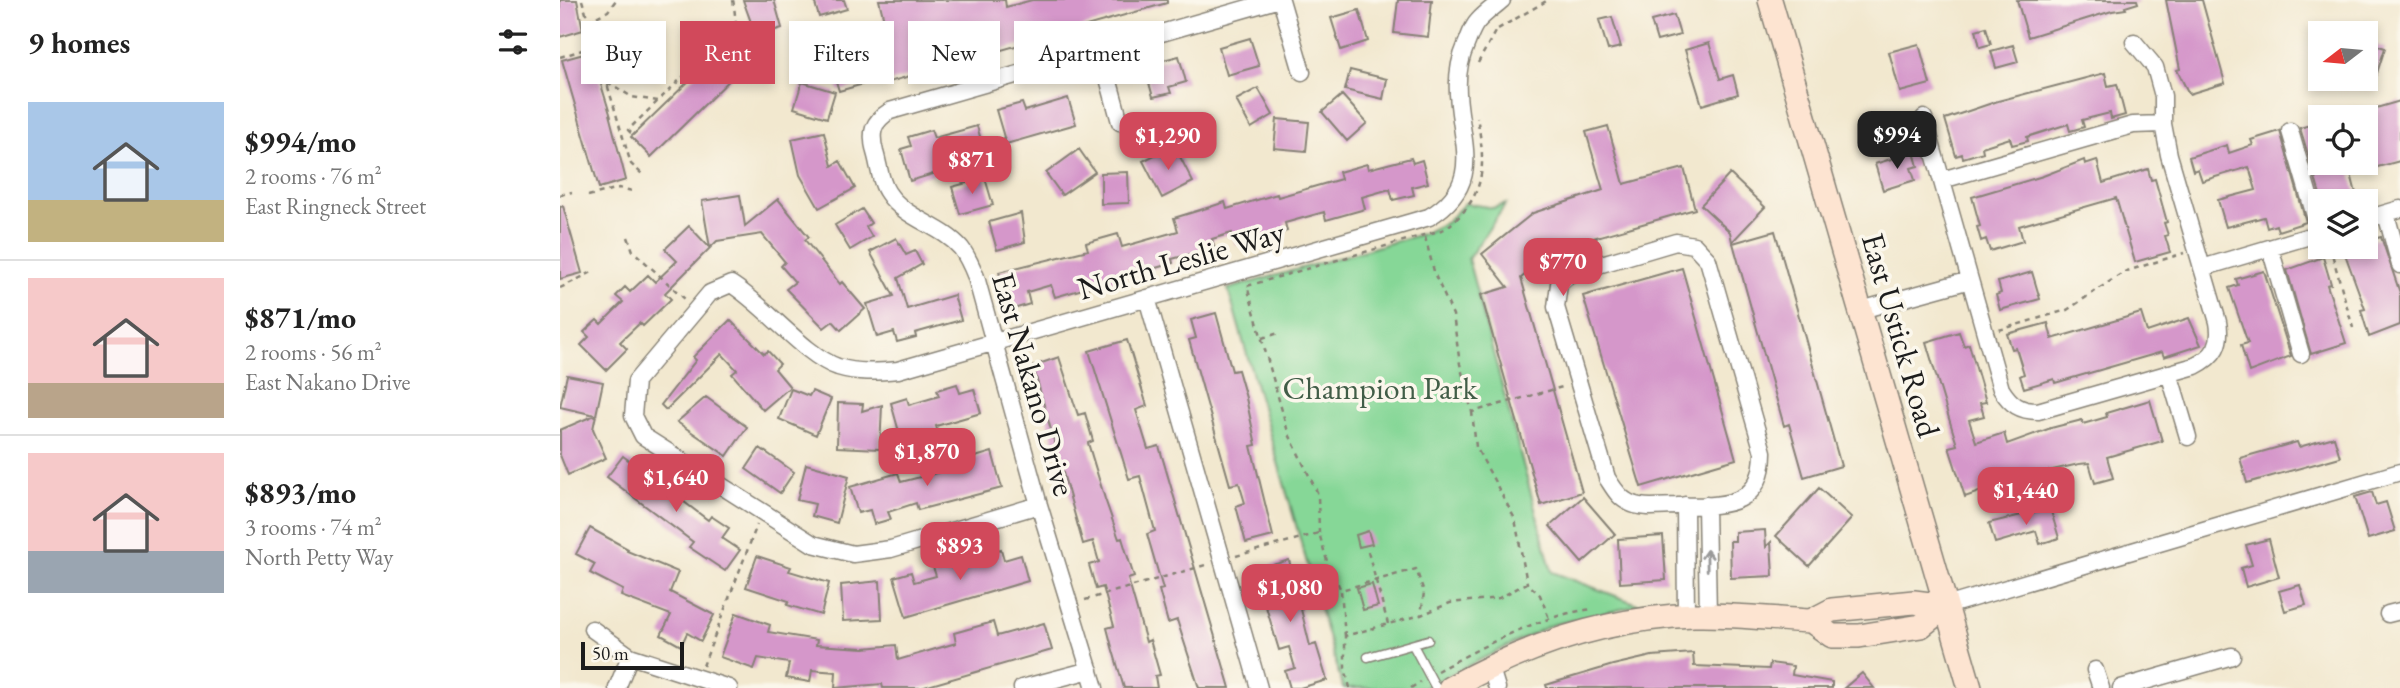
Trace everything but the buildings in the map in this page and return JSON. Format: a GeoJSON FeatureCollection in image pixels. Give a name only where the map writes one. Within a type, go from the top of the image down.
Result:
{"type":"FeatureCollection","features":[{"type":"Feature","properties":{"kind":"main road","name":"East Ustick Road"},"geometry":{"type":"LineString","coordinates":[[1770,0],[1970,688]]}},
{"type":"Feature","properties":{"kind":"main road"},"geometry":{"type":"LineString","coordinates":[[1450,688],[1490,665],[1592,629],[1697,615],[1811,621],[1832,610],[1914,602],[1946,606]]}},
{"type":"Feature","properties":{"kind":"street"},"geometry":{"type":"LineString","coordinates":[[1164,31],[1279,0],[1302,72]]}},
{"type":"Feature","properties":{"kind":"street","name":"North Leslie Way"},"geometry":{"type":"LineString","coordinates":[[696,309],[710,293],[731,284],[754,299],[817,356],[836,367],[865,373],[898,370],[1429,217],[1449,203],[1463,185],[1467,164],[1455,91],[1458,65],[1476,22],[1502,0]]}},
{"type":"Feature","properties":{"kind":"street"},"geometry":{"type":"LineString","coordinates":[[1924,118],[2001,389],[2014,406],[2024,411],[2038,411],[2209,359],[2217,348],[2220,334],[2218,321],[2163,124],[2163,96],[2155,67],[2134,42]]}},
{"type":"Feature","properties":{"kind":"street","name":"East Nakano Drive"},"geometry":{"type":"LineString","coordinates":[[1014,74],[890,111],[881,117],[872,130],[872,141],[887,191],[900,205],[946,234],[969,261],[1095,688]]}},
{"type":"Feature","properties":{"kind":"street"},"geometry":{"type":"LineString","coordinates":[[1110,84],[1120,122]]}},
{"type":"Feature","properties":{"kind":"street"},"geometry":{"type":"LineString","coordinates":[[1942,180],[2133,125],[2163,124]]}},
{"type":"Feature","properties":{"kind":"street"},"geometry":{"type":"LineString","coordinates":[[2290,131],[2308,192]]}},
{"type":"Feature","properties":{"kind":"street"},"geometry":{"type":"LineString","coordinates":[[2393,212],[2400,265]]}},
{"type":"Feature","properties":{"kind":"street"},"geometry":{"type":"LineString","coordinates":[[2202,268],[2308,237]]}},
{"type":"Feature","properties":{"kind":"street"},"geometry":{"type":"LineString","coordinates":[[1676,242],[1694,245],[1708,260],[1763,453],[1760,479],[1739,500],[1706,505],[1642,506],[1619,496],[1607,478],[1579,382],[1556,307],[1555,295],[1559,284],[1571,273],[1676,242]]}},
{"type":"Feature","properties":{"kind":"street"},"geometry":{"type":"LineString","coordinates":[[2270,248],[2301,354]]}},
{"type":"Feature","properties":{"kind":"street"},"geometry":{"type":"LineString","coordinates":[[1861,310],[1970,280]]}},
{"type":"Feature","properties":{"kind":"street"},"geometry":{"type":"LineString","coordinates":[[1146,298],[1259,688]]}},
{"type":"Feature","properties":{"kind":"street"},"geometry":{"type":"LineString","coordinates":[[696,309],[636,381],[633,416],[637,427],[649,440],[813,544],[853,554],[891,549],[1039,505]]}},
{"type":"Feature","properties":{"kind":"street"},"geometry":{"type":"LineString","coordinates":[[2169,373],[2188,438]]}},
{"type":"Feature","properties":{"kind":"street"},"geometry":{"type":"LineString","coordinates":[[1946,606],[2400,472]]}},
{"type":"Feature","properties":{"kind":"street"},"geometry":{"type":"LineString","coordinates":[[1685,505],[1697,615]]}},
{"type":"Feature","properties":{"kind":"street"},"geometry":{"type":"LineString","coordinates":[[1697,615],[1706,505]]}},
{"type":"Feature","properties":{"kind":"street"},"geometry":{"type":"LineString","coordinates":[[592,629],[630,656],[729,688]]}},
{"type":"Feature","properties":{"kind":"street"},"geometry":{"type":"LineString","coordinates":[[617,688],[630,656]]}},
{"type":"Feature","properties":{"kind":"street"},"geometry":{"type":"LineString","coordinates":[[2121,688],[2232,656]]}},
{"type":"Feature","properties":{"kind":"street"},"geometry":{"type":"LineString","coordinates":[[1490,665],[1497,688]]}},
{"type":"Feature","properties":{"kind":"street"},"geometry":{"type":"LineString","coordinates":[[1022,688],[1090,670]]}},
{"type":"Feature","properties":{"kind":"street"},"geometry":{"type":"LineString","coordinates":[[2095,670],[2101,688]]}},
{"type":"Feature","properties":{"kind":"lane"},"geometry":{"type":"LineString","coordinates":[[1368,657],[1428,640]]}},
{"type":"Feature","properties":{"kind":"lane"},"geometry":{"type":"LineString","coordinates":[[1413,645],[1436,688]]}},
{"type":"Feature","properties":{"kind":"path"},"geometry":{"type":"LineString","coordinates":[[582,0],[588,21],[608,11],[616,0]]}},
{"type":"Feature","properties":{"kind":"path"},"geometry":{"type":"LineString","coordinates":[[733,0],[736,21]]}},
{"type":"Feature","properties":{"kind":"path"},"geometry":{"type":"LineString","coordinates":[[1475,70],[1485,46],[1496,30],[1548,0]]}},
{"type":"Feature","properties":{"kind":"path"},"geometry":{"type":"LineString","coordinates":[[560,57],[581,51]]}},
{"type":"Feature","properties":{"kind":"path"},"geometry":{"type":"LineString","coordinates":[[631,133],[628,130],[680,79]]}},
{"type":"Feature","properties":{"kind":"path"},"geometry":{"type":"LineString","coordinates":[[642,174],[631,164],[607,85],[611,84],[632,97],[657,101]]}},
{"type":"Feature","properties":{"kind":"path"},"geometry":{"type":"LineString","coordinates":[[1350,688],[1345,668],[1341,590],[1327,561],[1320,533],[1318,494],[1288,432],[1247,286],[1446,229],[1462,216],[1479,187],[1483,149],[1476,116]]}},
{"type":"Feature","properties":{"kind":"path"},"geometry":{"type":"LineString","coordinates":[[588,196],[619,188],[633,191]]}},
{"type":"Feature","properties":{"kind":"path"},"geometry":{"type":"LineString","coordinates":[[560,195],[572,192]]}},
{"type":"Feature","properties":{"kind":"path"},"geometry":{"type":"LineString","coordinates":[[628,237],[633,251],[696,309]]}},
{"type":"Feature","properties":{"kind":"path"},"geometry":{"type":"LineString","coordinates":[[1425,237],[1435,275],[1453,315],[1476,447],[1515,519],[1527,583],[1540,595],[1550,621]]}},
{"type":"Feature","properties":{"kind":"path"},"geometry":{"type":"LineString","coordinates":[[1985,334],[2067,310],[2124,272],[2197,250]]}},
{"type":"Feature","properties":{"kind":"path"},"geometry":{"type":"LineString","coordinates":[[2333,259],[2353,328]]}},
{"type":"Feature","properties":{"kind":"path"},"geometry":{"type":"LineString","coordinates":[[560,288],[594,271]]}},
{"type":"Feature","properties":{"kind":"path"},"geometry":{"type":"LineString","coordinates":[[1262,338],[1279,333]]}},
{"type":"Feature","properties":{"kind":"path"},"geometry":{"type":"LineString","coordinates":[[1472,412],[1579,382]]}},
{"type":"Feature","properties":{"kind":"path"},"geometry":{"type":"LineString","coordinates":[[701,672],[762,511]]}},
{"type":"Feature","properties":{"kind":"path"},"geometry":{"type":"LineString","coordinates":[[1231,557],[1320,533]]}},
{"type":"Feature","properties":{"kind":"path"},"geometry":{"type":"LineString","coordinates":[[1368,552],[1388,624]]}},
{"type":"Feature","properties":{"kind":"path"},"geometry":{"type":"LineString","coordinates":[[1080,601],[1212,563]]}},
{"type":"Feature","properties":{"kind":"path"},"geometry":{"type":"LineString","coordinates":[[1341,590],[1416,569],[1424,592],[1421,615]]}},
{"type":"Feature","properties":{"kind":"path"},"geometry":{"type":"LineString","coordinates":[[1345,636],[1421,615],[1450,603],[1499,598],[1527,583]]}},
{"type":"Feature","properties":{"kind":"green space","name":"Champion Park"},"geometry":{"type":"Polygon","coordinates":[[[1465,203],[1493,208],[1506,204],[1468,259],[1552,572],[1640,605],[1551,625],[1423,688],[1343,688],[1228,289],[1425,233],[1447,222],[1465,203]]]}}]}
